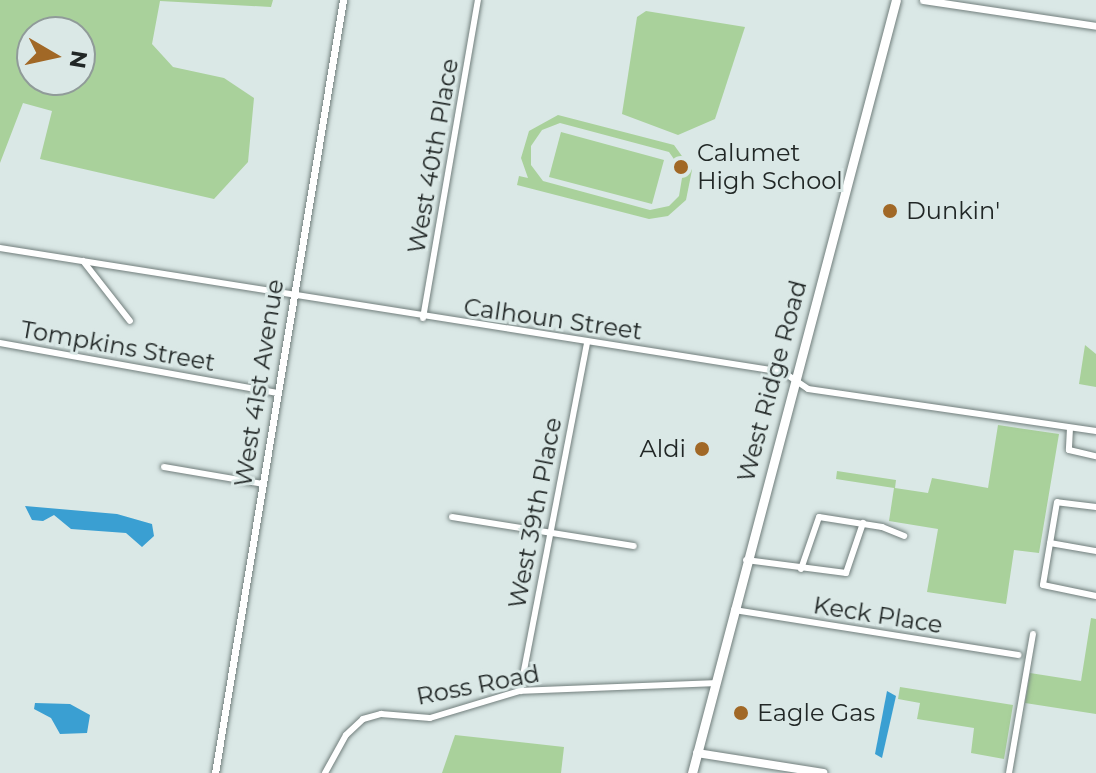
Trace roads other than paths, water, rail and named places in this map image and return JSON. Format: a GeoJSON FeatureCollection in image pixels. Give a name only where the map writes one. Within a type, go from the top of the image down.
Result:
{"type":"FeatureCollection","features":[{"type":"Feature","properties":{"kind":"main road","name":"West Ridge Road"},"geometry":{"type":"LineString","coordinates":[[692,773],[793,379],[896,0]]}},
{"type":"Feature","properties":{"kind":"main road"},"geometry":{"type":"LineString","coordinates":[[697,753],[823,773]]}},
{"type":"Feature","properties":{"kind":"street","name":"West 41st Avenue"},"geometry":{"type":"LineString","coordinates":[[215,773],[343,0]]}},
{"type":"Feature","properties":{"kind":"street","name":"West 40th Place"},"geometry":{"type":"LineString","coordinates":[[423,318],[478,0]]}},
{"type":"Feature","properties":{"kind":"street"},"geometry":{"type":"LineString","coordinates":[[923,0],[1096,26]]}},
{"type":"Feature","properties":{"kind":"street","name":"Calhoun Street"},"geometry":{"type":"LineString","coordinates":[[0,248],[423,318],[783,372],[808,389],[1096,431]]}},
{"type":"Feature","properties":{"kind":"street"},"geometry":{"type":"LineString","coordinates":[[83,261],[130,321]]}},
{"type":"Feature","properties":{"kind":"street","name":"West 39th Place"},"geometry":{"type":"LineString","coordinates":[[520,691],[587,342]]}},
{"type":"Feature","properties":{"kind":"street","name":"Tompkins Street"},"geometry":{"type":"LineString","coordinates":[[0,343],[278,393]]}},
{"type":"Feature","properties":{"kind":"street"},"geometry":{"type":"LineString","coordinates":[[1070,428],[1069,450],[1096,456]]}},
{"type":"Feature","properties":{"kind":"street"},"geometry":{"type":"LineString","coordinates":[[164,467],[263,484]]}},
{"type":"Feature","properties":{"kind":"street"},"geometry":{"type":"LineString","coordinates":[[1096,507],[1058,501],[1044,586],[1096,596]]}},
{"type":"Feature","properties":{"kind":"street"},"geometry":{"type":"LineString","coordinates":[[452,517],[634,546]]}},
{"type":"Feature","properties":{"kind":"street"},"geometry":{"type":"LineString","coordinates":[[801,569],[817,518],[863,523],[904,536]]}},
{"type":"Feature","properties":{"kind":"street"},"geometry":{"type":"LineString","coordinates":[[746,560],[801,569],[849,571],[863,523]]}},
{"type":"Feature","properties":{"kind":"street"},"geometry":{"type":"LineString","coordinates":[[1050,543],[1096,551]]}},
{"type":"Feature","properties":{"kind":"street","name":"Keck Place"},"geometry":{"type":"LineString","coordinates":[[734,610],[1018,655]]}},
{"type":"Feature","properties":{"kind":"street"},"geometry":{"type":"LineString","coordinates":[[1009,773],[1033,634]]}},
{"type":"Feature","properties":{"kind":"street","name":"Ross Road"},"geometry":{"type":"LineString","coordinates":[[325,773],[346,735],[363,719],[381,714],[430,718],[520,691],[715,683]]}},
{"type":"Feature","properties":{"kind":"water"},"geometry":{"type":"Polygon","coordinates":[[[25,506],[117,514],[152,524],[154,536],[142,547],[126,533],[71,529],[54,515],[43,521],[32,520],[25,506]]]}},
{"type":"Feature","properties":{"kind":"water"},"geometry":{"type":"Polygon","coordinates":[[[887,691],[896,696],[882,758],[875,754],[887,691]]]}},
{"type":"Feature","properties":{"kind":"water"},"geometry":{"type":"Polygon","coordinates":[[[35,703],[70,704],[90,715],[87,733],[60,734],[51,718],[34,709],[35,703]]]}},
{"type":"Feature","properties":{"kind":"place","name":"Calumet High School"},"geometry":{"type":"Point","coordinates":[681,167]}},
{"type":"Feature","properties":{"kind":"place","name":"Dunkin'"},"geometry":{"type":"Point","coordinates":[890,211]}},
{"type":"Feature","properties":{"kind":"place","name":"Aldi"},"geometry":{"type":"Point","coordinates":[702,449]}},
{"type":"Feature","properties":{"kind":"place","name":"Eagle Gas"},"geometry":{"type":"Point","coordinates":[741,713]}}]}
